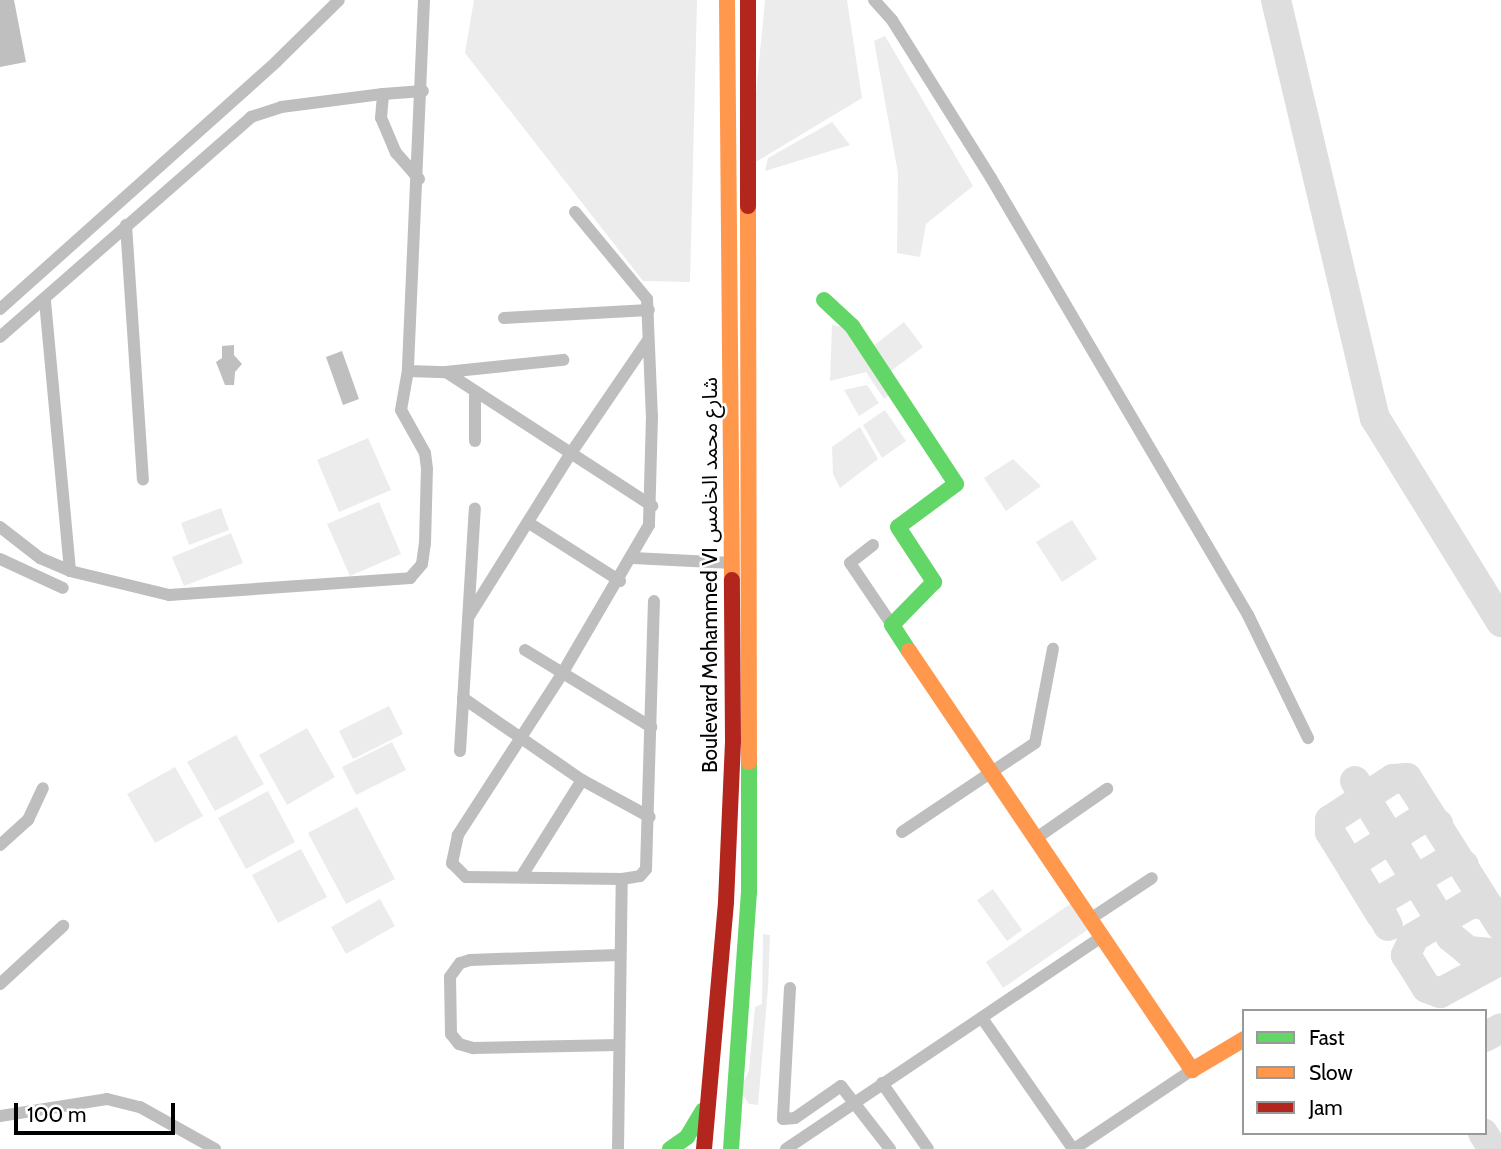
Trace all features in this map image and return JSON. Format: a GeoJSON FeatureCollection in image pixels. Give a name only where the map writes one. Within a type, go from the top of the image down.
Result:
{"type":"FeatureCollection","features":[{"type":"Feature","properties":{"kind":"main road","name":"Boulevard Mohammed VI شارع محمد الخامس"},"geometry":{"type":"LineString","coordinates":[[704,1149],[726,902],[734,700],[727,0]]}},
{"type":"Feature","properties":{"kind":"main road","name":"Boulevard Mohammed VI شارع محمد الخامس"},"geometry":{"type":"LineString","coordinates":[[731,1149],[750,891],[748,0]]}},
{"type":"Feature","properties":{"kind":"main road"},"geometry":{"type":"LineString","coordinates":[[824,300],[852,326],[956,484],[898,527],[934,582],[892,625],[1192,1070],[1242,1040]]}},
{"type":"Feature","properties":{"kind":"main road"},"geometry":{"type":"LineString","coordinates":[[670,1149],[687,1137],[708,1100]]}},
{"type":"Feature","properties":{"kind":"street"},"geometry":{"type":"LineString","coordinates":[[0,309],[276,62],[339,0]]}},
{"type":"Feature","properties":{"kind":"street"},"geometry":{"type":"LineString","coordinates":[[0,527],[40,558],[70,571],[169,595],[410,578],[422,565],[427,469],[425,453],[401,410],[408,371],[419,179],[424,0]]}},
{"type":"Feature","properties":{"kind":"street"},"geometry":{"type":"LineString","coordinates":[[874,0],[892,20],[991,178],[1248,615],[1308,738]]}},
{"type":"Feature","properties":{"kind":"street"},"geometry":{"type":"LineString","coordinates":[[0,337],[45,301],[126,225],[251,117],[281,107],[423,91]]}},
{"type":"Feature","properties":{"kind":"street"},"geometry":{"type":"LineString","coordinates":[[383,94],[382,127],[396,153],[419,179]]}},
{"type":"Feature","properties":{"kind":"street"},"geometry":{"type":"LineString","coordinates":[[575,212],[643,292],[649,310],[652,506],[649,526],[620,581],[458,835],[452,863],[466,877],[523,874],[622,880],[640,876],[646,869],[650,817],[654,601]]}},
{"type":"Feature","properties":{"kind":"street"},"geometry":{"type":"LineString","coordinates":[[126,225],[143,480]]}},
{"type":"Feature","properties":{"kind":"street"},"geometry":{"type":"LineString","coordinates":[[45,301],[70,571]]}},
{"type":"Feature","properties":{"kind":"street"},"geometry":{"type":"LineString","coordinates":[[504,318],[649,310]]}},
{"type":"Feature","properties":{"kind":"street"},"geometry":{"type":"LineString","coordinates":[[469,616],[569,456],[648,340]]}},
{"type":"Feature","properties":{"kind":"street"},"geometry":{"type":"LineString","coordinates":[[408,371],[446,372],[563,360]]}},
{"type":"Feature","properties":{"kind":"street"},"geometry":{"type":"LineString","coordinates":[[446,372],[475,395],[652,506]]}},
{"type":"Feature","properties":{"kind":"street"},"geometry":{"type":"LineString","coordinates":[[475,395],[475,441]]}},
{"type":"Feature","properties":{"kind":"street"},"geometry":{"type":"LineString","coordinates":[[460,751],[475,508]]}},
{"type":"Feature","properties":{"kind":"street"},"geometry":{"type":"LineString","coordinates":[[529,523],[620,581]]}},
{"type":"Feature","properties":{"kind":"street"},"geometry":{"type":"LineString","coordinates":[[873,545],[850,563],[892,625]]}},
{"type":"Feature","properties":{"kind":"street"},"geometry":{"type":"LineString","coordinates":[[633,558],[654,563],[732,563]]}},
{"type":"Feature","properties":{"kind":"street"},"geometry":{"type":"LineString","coordinates":[[0,559],[63,588]]}},
{"type":"Feature","properties":{"kind":"street"},"geometry":{"type":"LineString","coordinates":[[902,832],[992,775],[1035,743],[1053,649]]}},
{"type":"Feature","properties":{"kind":"street"},"geometry":{"type":"LineString","coordinates":[[525,650],[651,727]]}},
{"type":"Feature","properties":{"kind":"street"},"geometry":{"type":"LineString","coordinates":[[463,698],[582,780],[650,817]]}},
{"type":"Feature","properties":{"kind":"street"},"geometry":{"type":"LineString","coordinates":[[523,874],[582,780]]}},
{"type":"Feature","properties":{"kind":"street"},"geometry":{"type":"LineString","coordinates":[[0,845],[28,820],[43,788]]}},
{"type":"Feature","properties":{"kind":"street"},"geometry":{"type":"LineString","coordinates":[[1035,839],[1107,789]]}},
{"type":"Feature","properties":{"kind":"street"},"geometry":{"type":"LineString","coordinates":[[1090,919],[1152,878]]}},
{"type":"Feature","properties":{"kind":"street"},"geometry":{"type":"LineString","coordinates":[[618,1149],[622,880]]}},
{"type":"Feature","properties":{"kind":"street"},"geometry":{"type":"LineString","coordinates":[[0,984],[63,926]]}},
{"type":"Feature","properties":{"kind":"street"},"geometry":{"type":"LineString","coordinates":[[786,1149],[1102,937]]}},
{"type":"Feature","properties":{"kind":"street"},"geometry":{"type":"LineString","coordinates":[[619,955],[470,960],[460,962],[450,977],[451,1034],[459,1044],[473,1048],[619,1045]]}},
{"type":"Feature","properties":{"kind":"street"},"geometry":{"type":"LineString","coordinates":[[790,988],[783,1119],[794,1118],[841,1086],[890,1149]]}},
{"type":"Feature","properties":{"kind":"street"},"geometry":{"type":"LineString","coordinates":[[982,1018],[1073,1149],[1192,1070]]}},
{"type":"Feature","properties":{"kind":"street"},"geometry":{"type":"LineString","coordinates":[[883,1083],[928,1149]]}},
{"type":"Feature","properties":{"kind":"street"},"geometry":{"type":"LineString","coordinates":[[0,1116],[107,1100],[140,1107],[215,1149]]}},
{"type":"Feature","properties":{"kind":"shaded area"},"geometry":{"type":"Polygon","coordinates":[[[0,0],[14,0],[26,62],[0,67],[0,0]]]}},
{"type":"Feature","properties":{"kind":"shaded area"},"geometry":{"type":"Polygon","coordinates":[[[474,0],[697,0],[690,282],[643,281],[465,53],[474,0]]]}},
{"type":"Feature","properties":{"kind":"shaded area"},"geometry":{"type":"Polygon","coordinates":[[[765,0],[847,0],[862,98],[749,166],[765,0]]]}},
{"type":"Feature","properties":{"kind":"shaded area"},"geometry":{"type":"Polygon","coordinates":[[[885,36],[973,186],[926,224],[920,257],[897,253],[898,173],[874,41],[885,36]]]}},
{"type":"Feature","properties":{"kind":"shaded area"},"geometry":{"type":"Polygon","coordinates":[[[832,122],[850,145],[765,171],[768,158],[832,122]]]}},
{"type":"Feature","properties":{"kind":"shaded area"},"geometry":{"type":"Polygon","coordinates":[[[904,322],[923,347],[891,371],[872,347],[904,322]]]}},
{"type":"Feature","properties":{"kind":"shaded area"},"geometry":{"type":"Polygon","coordinates":[[[832,325],[843,327],[890,395],[884,399],[866,372],[830,381],[832,325]]]}},
{"type":"Feature","properties":{"kind":"shaded area"},"geometry":{"type":"Polygon","coordinates":[[[234,345],[234,355],[242,364],[235,372],[234,385],[225,385],[216,362],[222,358],[222,346],[234,345]]]}},
{"type":"Feature","properties":{"kind":"shaded area"},"geometry":{"type":"Polygon","coordinates":[[[342,351],[359,399],[343,405],[326,357],[342,351]]]}},
{"type":"Feature","properties":{"kind":"shaded area"},"geometry":{"type":"Polygon","coordinates":[[[867,385],[879,403],[859,416],[844,390],[867,385]]]}},
{"type":"Feature","properties":{"kind":"shaded area"},"geometry":{"type":"Polygon","coordinates":[[[885,410],[906,441],[882,458],[863,425],[885,410]]]}},
{"type":"Feature","properties":{"kind":"shaded area"},"geometry":{"type":"Polygon","coordinates":[[[860,427],[878,459],[840,488],[833,474],[832,447],[860,427]]]}},
{"type":"Feature","properties":{"kind":"shaded area"},"geometry":{"type":"Polygon","coordinates":[[[368,438],[391,490],[339,512],[317,460],[368,438]]]}},
{"type":"Feature","properties":{"kind":"shaded area"},"geometry":{"type":"Polygon","coordinates":[[[1013,459],[1041,486],[1006,511],[984,478],[1013,459]]]}},
{"type":"Feature","properties":{"kind":"shaded area"},"geometry":{"type":"Polygon","coordinates":[[[379,502],[401,554],[350,576],[327,524],[379,502]]]}},
{"type":"Feature","properties":{"kind":"shaded area"},"geometry":{"type":"Polygon","coordinates":[[[221,508],[229,530],[189,545],[181,523],[221,508]]]}},
{"type":"Feature","properties":{"kind":"shaded area"},"geometry":{"type":"Polygon","coordinates":[[[1072,520],[1097,559],[1062,582],[1036,542],[1072,520]]]}},
{"type":"Feature","properties":{"kind":"shaded area"},"geometry":{"type":"Polygon","coordinates":[[[231,533],[243,563],[184,586],[172,557],[231,533]]]}},
{"type":"Feature","properties":{"kind":"shaded area"},"geometry":{"type":"Polygon","coordinates":[[[389,706],[403,734],[353,759],[339,731],[389,706]]]}},
{"type":"Feature","properties":{"kind":"shaded area"},"geometry":{"type":"Polygon","coordinates":[[[307,728],[335,777],[287,805],[259,755],[307,728]]]}},
{"type":"Feature","properties":{"kind":"shaded area"},"geometry":{"type":"Polygon","coordinates":[[[236,735],[264,784],[215,811],[187,762],[236,735]]]}},
{"type":"Feature","properties":{"kind":"shaded area"},"geometry":{"type":"Polygon","coordinates":[[[392,742],[406,770],[356,795],[342,767],[392,742]]]}},
{"type":"Feature","properties":{"kind":"shaded area"},"geometry":{"type":"Polygon","coordinates":[[[175,767],[203,816],[155,843],[127,794],[175,767]]]}},
{"type":"Feature","properties":{"kind":"shaded area"},"geometry":{"type":"Polygon","coordinates":[[[268,791],[295,842],[246,869],[218,818],[268,791]]]}},
{"type":"Feature","properties":{"kind":"shaded area"},"geometry":{"type":"Polygon","coordinates":[[[357,807],[395,879],[346,904],[308,833],[357,807]]]}},
{"type":"Feature","properties":{"kind":"shaded area"},"geometry":{"type":"Polygon","coordinates":[[[301,849],[327,897],[278,923],[252,875],[301,849]]]}},
{"type":"Feature","properties":{"kind":"shaded area"},"geometry":{"type":"Polygon","coordinates":[[[993,889],[1022,930],[1007,941],[977,900],[993,889]]]}},
{"type":"Feature","properties":{"kind":"shaded area"},"geometry":{"type":"Polygon","coordinates":[[[380,899],[395,926],[346,954],[331,927],[380,899]]]}},
{"type":"Feature","properties":{"kind":"shaded area"},"geometry":{"type":"Polygon","coordinates":[[[1073,902],[1090,928],[1003,988],[986,962],[1073,902]]]}},
{"type":"Feature","properties":{"kind":"shaded area"},"geometry":{"type":"Polygon","coordinates":[[[763,934],[770,935],[758,1105],[749,1104],[740,1091],[749,1070],[755,1007],[762,1004],[763,934]]]}},
{"type":"Feature","properties":{"kind":"taxiway"},"geometry":{"type":"LineString","coordinates":[[1276,0],[1375,418],[1501,622]]}},
{"type":"Feature","properties":{"kind":"taxiway"},"geometry":{"type":"LineString","coordinates":[[1354,871],[1330,832],[1330,820],[1393,779],[1407,778],[1501,926]]}},
{"type":"Feature","properties":{"kind":"taxiway"},"geometry":{"type":"LineString","coordinates":[[1355,781],[1451,937],[1468,951],[1501,954]]}},
{"type":"Feature","properties":{"kind":"taxiway"},"geometry":{"type":"LineString","coordinates":[[1381,915],[1354,871],[1355,861],[1420,820],[1428,818],[1438,824]]}},
{"type":"Feature","properties":{"kind":"taxiway"},"geometry":{"type":"LineString","coordinates":[[1388,926],[1379,908],[1383,899],[1444,863],[1454,860],[1464,865]]}},
{"type":"Feature","properties":{"kind":"taxiway"},"geometry":{"type":"LineString","coordinates":[[1490,908],[1479,903],[1468,905],[1414,937],[1406,955],[1427,988],[1440,993],[1501,960]]}},
{"type":"Feature","properties":{"kind":"taxiway"},"geometry":{"type":"LineString","coordinates":[[1487,1036],[1501,1028]]}},
{"type":"Feature","properties":{"kind":"taxiway"},"geometry":{"type":"LineString","coordinates":[[1484,1135],[1493,1149]]}},
{"type":"Feature","properties":{"kind":"traffic: fast"},"geometry":{"type":"LineString","coordinates":[[824,300],[852,326],[956,484],[898,527],[934,582],[892,625],[909,651]]}},
{"type":"Feature","properties":{"kind":"traffic: fast"},"geometry":{"type":"LineString","coordinates":[[731,1149],[749,891],[749,762]]}},
{"type":"Feature","properties":{"kind":"traffic: fast"},"geometry":{"type":"LineString","coordinates":[[670,1149],[687,1137],[703,1110]]}},
{"type":"Feature","properties":{"kind":"traffic: slow"},"geometry":{"type":"LineString","coordinates":[[727,0],[732,580]]}},
{"type":"Feature","properties":{"kind":"traffic: slow"},"geometry":{"type":"LineString","coordinates":[[748,206],[749,762]]}},
{"type":"Feature","properties":{"kind":"traffic: slow"},"geometry":{"type":"LineString","coordinates":[[909,651],[1192,1070],[1242,1040]]}},
{"type":"Feature","properties":{"kind":"traffic: jam"},"geometry":{"type":"LineString","coordinates":[[748,0],[748,206]]}},
{"type":"Feature","properties":{"kind":"traffic: jam"},"geometry":{"type":"LineString","coordinates":[[704,1149],[726,902],[733,741],[732,580]]}}]}
